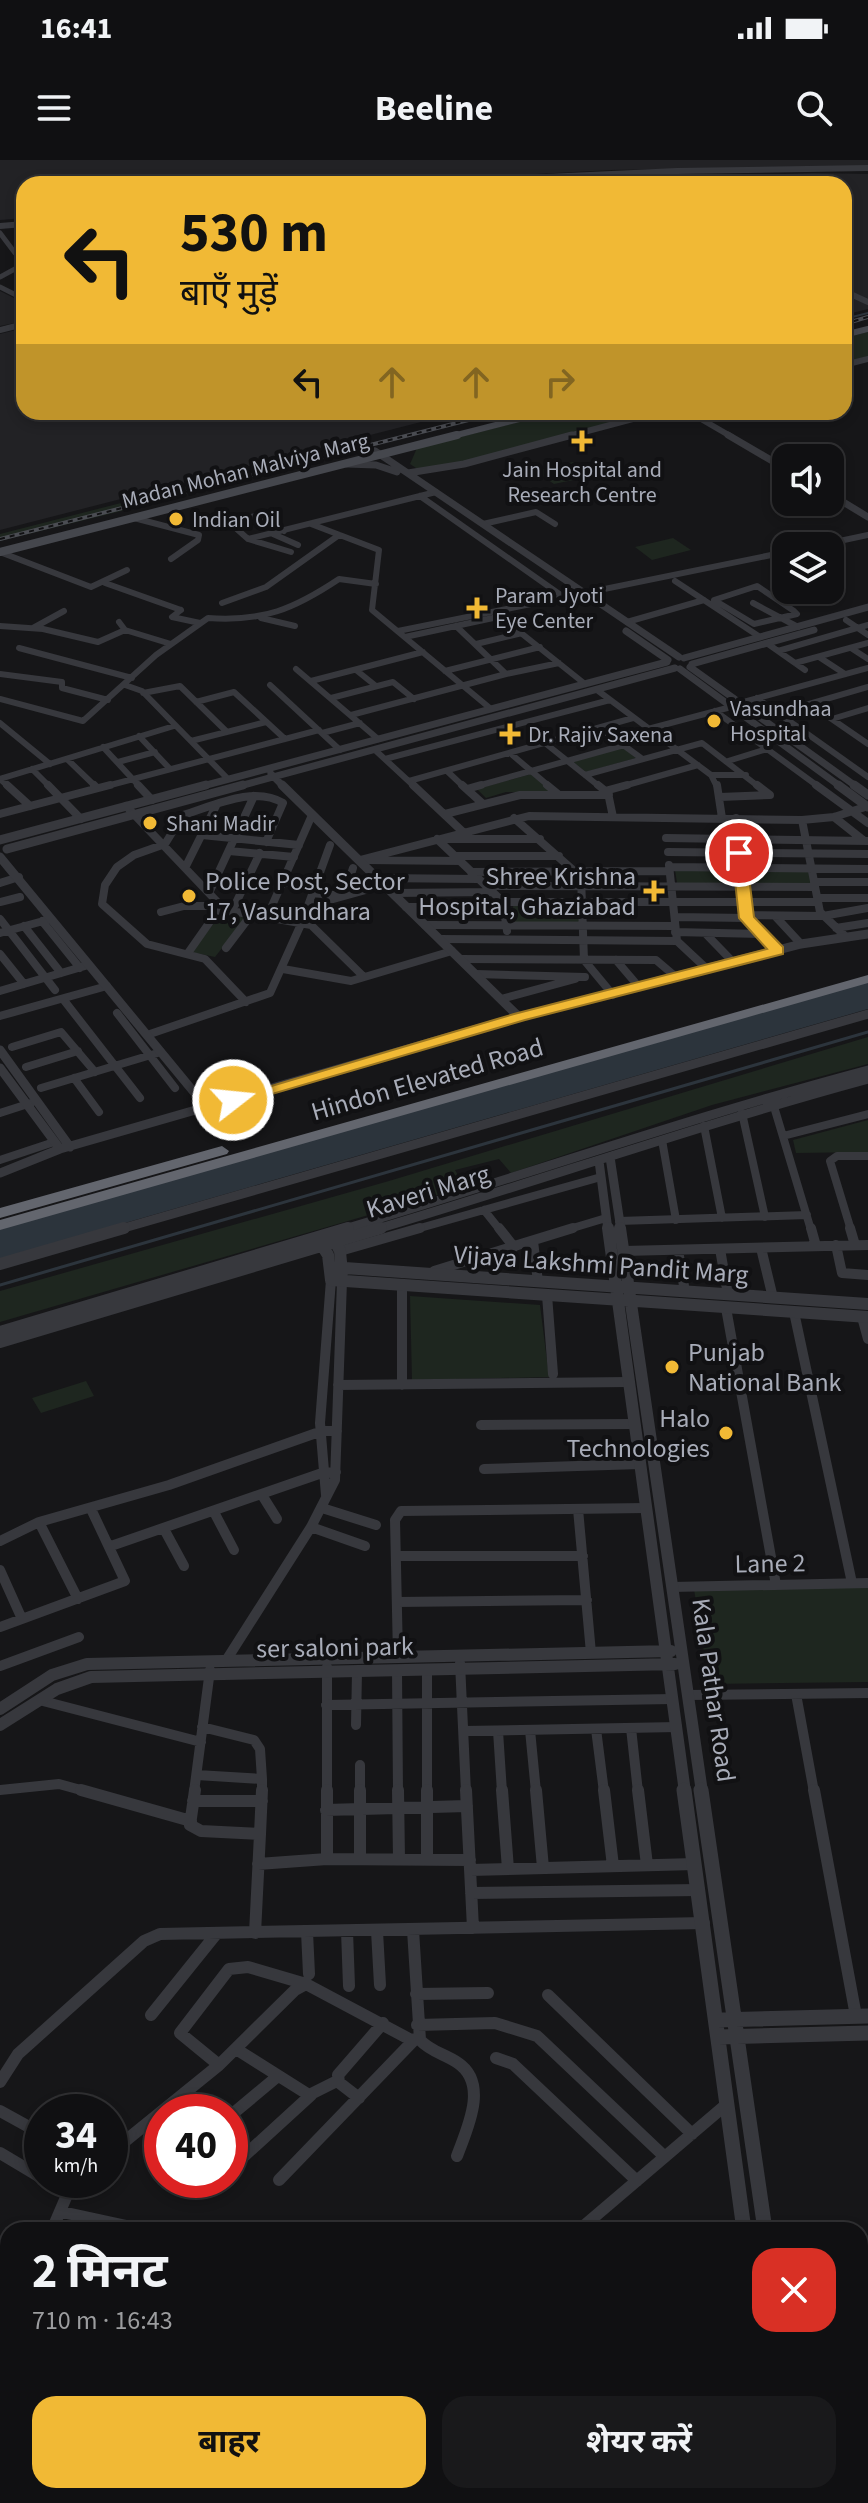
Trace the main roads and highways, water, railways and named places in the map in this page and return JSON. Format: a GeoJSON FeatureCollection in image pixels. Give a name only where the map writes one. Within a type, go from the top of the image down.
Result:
{"type":"FeatureCollection","features":[{"type":"Feature","properties":{"kind":"highway","name":"Hindon Elevated Road"},"geometry":{"type":"LineString","coordinates":[[0,1213],[868,969]]}},
{"type":"Feature","properties":{"kind":"highway","name":"Hindon Elevated Road"},"geometry":{"type":"LineString","coordinates":[[0,1225],[868,979]]}},
{"type":"Feature","properties":{"kind":"main road","name":"Madan Mohan Malviya Marg"},"geometry":{"type":"LineString","coordinates":[[0,550],[499,420]]}},
{"type":"Feature","properties":{"kind":"main road","name":"Madan Mohan Malviya Marg"},"geometry":{"type":"LineString","coordinates":[[0,550],[374,453],[515,420]]}},
{"type":"Feature","properties":{"kind":"waterway"},"geometry":{"type":"LineString","coordinates":[[852,317],[868,313]]}},
{"type":"Feature","properties":{"kind":"waterway"},"geometry":{"type":"LineString","coordinates":[[0,1285],[868,1032]]}},
{"type":"Feature","properties":{"kind":"railway"},"geometry":{"type":"LineString","coordinates":[[852,322],[868,317]]}},
{"type":"Feature","properties":{"kind":"railway"},"geometry":{"type":"LineString","coordinates":[[0,539],[469,420]]}},
{"type":"Feature","properties":{"kind":"place","name":"Jain Hospital and Research Centre"},"geometry":{"type":"Point","coordinates":[582,441]}},
{"type":"Feature","properties":{"kind":"place","name":"Indian Oil"},"geometry":{"type":"Point","coordinates":[176,519]}},
{"type":"Feature","properties":{"kind":"place","name":"Param Jyoti Eye Center"},"geometry":{"type":"Point","coordinates":[477,608]}},
{"type":"Feature","properties":{"kind":"place","name":"Vasundhaa Hospital"},"geometry":{"type":"Point","coordinates":[714,721]}},
{"type":"Feature","properties":{"kind":"place","name":"Dr. Rajiv Saxena"},"geometry":{"type":"Point","coordinates":[510,734]}},
{"type":"Feature","properties":{"kind":"place","name":"Shani Madir"},"geometry":{"type":"Point","coordinates":[150,823]}},
{"type":"Feature","properties":{"kind":"place","name":"Shree Krishna Hospital, Ghaziabad"},"geometry":{"type":"Point","coordinates":[654,891]}},
{"type":"Feature","properties":{"kind":"place","name":"Police Post, Sector 17, Vasundhara"},"geometry":{"type":"Point","coordinates":[189,896]}},
{"type":"Feature","properties":{"kind":"place","name":"Punjab National Bank"},"geometry":{"type":"Point","coordinates":[672,1367]}},
{"type":"Feature","properties":{"kind":"place","name":"Halo Technologies"},"geometry":{"type":"Point","coordinates":[726,1433]}}]}
